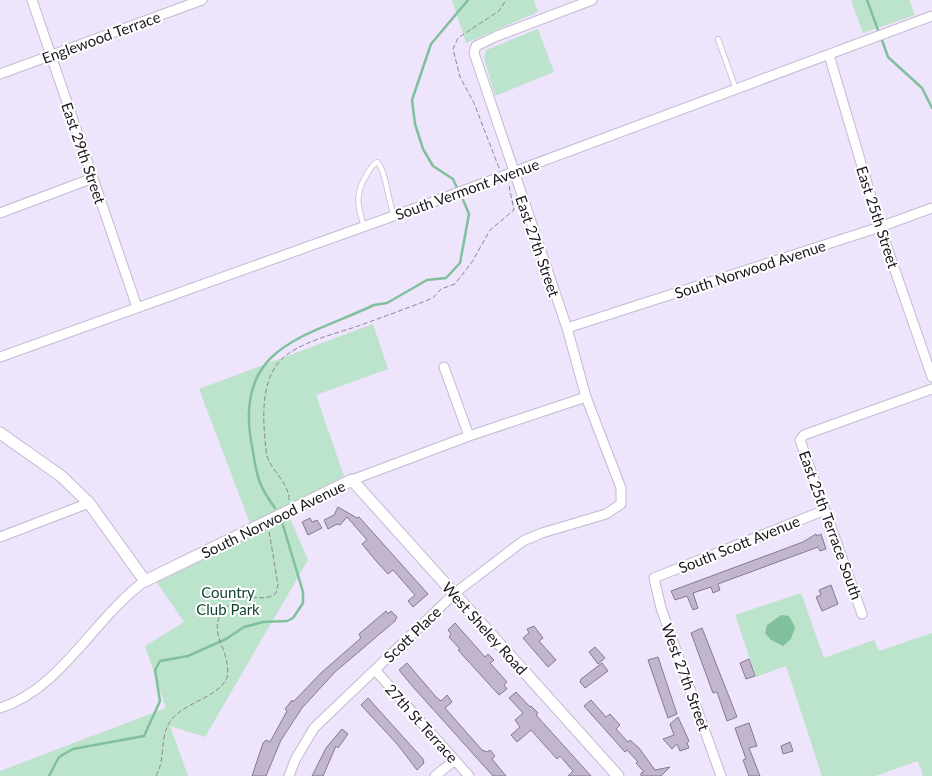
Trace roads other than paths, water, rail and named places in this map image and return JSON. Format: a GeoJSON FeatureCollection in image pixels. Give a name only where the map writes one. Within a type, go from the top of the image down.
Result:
{"type":"FeatureCollection","features":[{"type":"Feature","properties":{"kind":"street","name":"East 29th Street"},"geometry":{"type":"LineString","coordinates":[[32,0],[137,307]]}},
{"type":"Feature","properties":{"kind":"street","name":"Englewood Terrace"},"geometry":{"type":"LineString","coordinates":[[0,74],[202,0]]}},
{"type":"Feature","properties":{"kind":"street","name":"East 27th Street"},"geometry":{"type":"LineString","coordinates":[[592,0],[497,36],[476,46],[474,53],[510,173],[567,328],[586,397],[620,488],[621,504]]}},
{"type":"Feature","properties":{"kind":"street","name":"South Vermont Avenue"},"geometry":{"type":"LineString","coordinates":[[0,357],[438,200],[932,16]]}},
{"type":"Feature","properties":{"kind":"street","name":"East 25th Street"},"geometry":{"type":"LineString","coordinates":[[829,55],[880,227],[932,377]]}},
{"type":"Feature","properties":{"kind":"street"},"geometry":{"type":"LineString","coordinates":[[0,213],[93,178]]}},
{"type":"Feature","properties":{"kind":"street","name":"South Norwood Avenue"},"geometry":{"type":"LineString","coordinates":[[567,328],[880,227],[932,208]]}},
{"type":"Feature","properties":{"kind":"street"},"geometry":{"type":"LineString","coordinates":[[444,367],[469,436]]}},
{"type":"Feature","properties":{"kind":"street","name":"East 25th Terrace South"},"geometry":{"type":"LineString","coordinates":[[862,614],[800,440],[801,437],[932,389]]}},
{"type":"Feature","properties":{"kind":"street","name":"South Norwood Avenue"},"geometry":{"type":"LineString","coordinates":[[0,708],[18,702],[41,687],[126,594],[145,581],[352,480],[469,436],[586,397]]}},
{"type":"Feature","properties":{"kind":"street"},"geometry":{"type":"LineString","coordinates":[[0,432],[61,476],[90,503],[145,581]]}},
{"type":"Feature","properties":{"kind":"street","name":"West Sheley Road"},"geometry":{"type":"LineString","coordinates":[[352,480],[618,776]]}},
{"type":"Feature","properties":{"kind":"street"},"geometry":{"type":"LineString","coordinates":[[0,537],[90,503]]}},
{"type":"Feature","properties":{"kind":"street","name":"Scott Place"},"geometry":{"type":"LineString","coordinates":[[290,776],[295,760],[314,728],[455,593],[523,541],[542,532],[606,514],[621,504]]}},
{"type":"Feature","properties":{"kind":"street","name":"South Scott Avenue"},"geometry":{"type":"LineString","coordinates":[[654,578],[825,510]]}},
{"type":"Feature","properties":{"kind":"street","name":"West 27th Street"},"geometry":{"type":"LineString","coordinates":[[654,578],[661,608],[721,776]]}},
{"type":"Feature","properties":{"kind":"street","name":"27th St Terrace"},"geometry":{"type":"LineString","coordinates":[[375,670],[469,776]]}},
{"type":"Feature","properties":{"kind":"street"},"geometry":{"type":"LineString","coordinates":[[435,776],[455,760]]}},
{"type":"Feature","properties":{"kind":"lane"},"geometry":{"type":"LineString","coordinates":[[718,39],[736,89]]}},
{"type":"Feature","properties":{"kind":"lane"},"geometry":{"type":"LineString","coordinates":[[364,226],[358,207],[357,194],[362,181],[373,164],[377,162],[385,176],[388,202],[394,216]]}},
{"type":"Feature","properties":{"kind":"waterway"},"geometry":{"type":"LineString","coordinates":[[458,190],[453,179],[433,166],[423,149],[415,124],[412,100],[431,44],[468,0]]}},
{"type":"Feature","properties":{"kind":"waterway"},"geometry":{"type":"LineString","coordinates":[[867,0],[878,30]]}},
{"type":"Feature","properties":{"kind":"waterway"},"geometry":{"type":"LineString","coordinates":[[882,40],[888,57],[922,88],[932,108]]}},
{"type":"Feature","properties":{"kind":"waterway"},"geometry":{"type":"LineString","coordinates":[[275,508],[260,483],[251,441],[249,409],[254,384],[265,364],[281,349],[324,326],[374,305],[387,303],[427,280],[446,278],[460,263],[469,214],[461,195]]}},
{"type":"Feature","properties":{"kind":"waterway"},"geometry":{"type":"LineString","coordinates":[[49,776],[59,757],[73,749],[144,736],[160,701],[155,670],[160,661],[188,656],[226,639],[244,627],[263,622],[287,621],[293,618],[303,603],[303,592],[282,522]]}},
{"type":"Feature","properties":{"kind":"park label","name":"Country Club Park"},"geometry":{"type":"Point","coordinates":[228,600]}}]}
